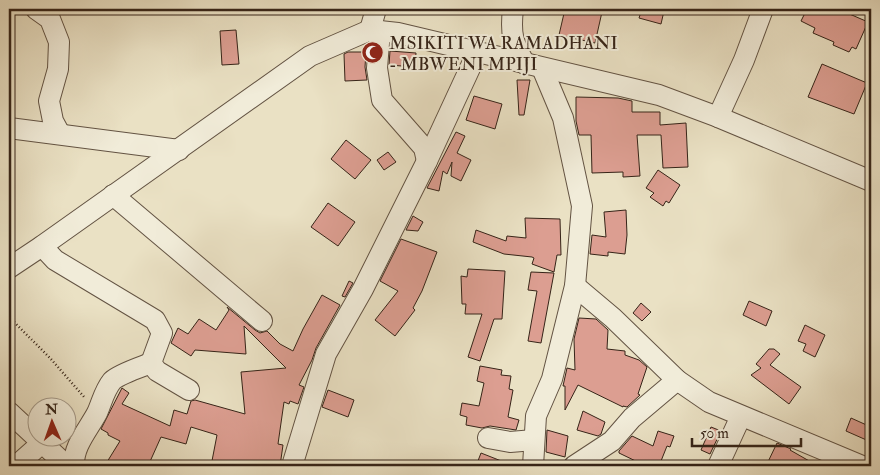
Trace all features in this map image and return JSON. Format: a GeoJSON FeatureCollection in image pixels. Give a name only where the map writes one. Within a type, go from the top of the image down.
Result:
{"type":"FeatureCollection","features":[{"type":"Feature","properties":{"kind":"street"},"geometry":{"type":"LineString","coordinates":[[36,9],[50,19],[59,42],[58,69],[49,101],[53,120],[60,134]]}},
{"type":"Feature","properties":{"kind":"street"},"geometry":{"type":"LineString","coordinates":[[376,9],[375,31],[382,100],[424,148],[427,161]]}},
{"type":"Feature","properties":{"kind":"street"},"geometry":{"type":"LineString","coordinates":[[513,9],[511,24],[513,39],[534,66],[562,118],[582,206],[575,286],[552,379],[536,416],[533,466]]}},
{"type":"Feature","properties":{"kind":"street"},"geometry":{"type":"LineString","coordinates":[[718,117],[744,60],[763,9]]}},
{"type":"Feature","properties":{"kind":"street"},"geometry":{"type":"LineString","coordinates":[[9,268],[310,56],[375,31],[398,33],[658,95],[718,117],[871,181]]}},
{"type":"Feature","properties":{"kind":"street"},"geometry":{"type":"LineString","coordinates":[[292,466],[326,354],[363,289],[427,161],[477,53]]}},
{"type":"Feature","properties":{"kind":"street"},"geometry":{"type":"LineString","coordinates":[[9,128],[179,150]]}},
{"type":"Feature","properties":{"kind":"street"},"geometry":{"type":"LineString","coordinates":[[113,195],[262,321]]}},
{"type":"Feature","properties":{"kind":"street"},"geometry":{"type":"LineString","coordinates":[[42,246],[55,260],[155,320],[162,334],[151,363],[113,380],[105,391],[98,412],[80,440],[74,466]]}},
{"type":"Feature","properties":{"kind":"street"},"geometry":{"type":"LineString","coordinates":[[575,286],[613,318],[677,380],[709,402],[862,466]]}},
{"type":"Feature","properties":{"kind":"street"},"geometry":{"type":"LineString","coordinates":[[151,363],[157,372],[188,390]]}},
{"type":"Feature","properties":{"kind":"street"},"geometry":{"type":"LineString","coordinates":[[574,466],[612,441],[632,418],[677,380]]}},
{"type":"Feature","properties":{"kind":"street"},"geometry":{"type":"LineString","coordinates":[[9,412],[28,429]]}},
{"type":"Feature","properties":{"kind":"street"},"geometry":{"type":"LineString","coordinates":[[718,466],[740,416]]}},
{"type":"Feature","properties":{"kind":"street"},"geometry":{"type":"LineString","coordinates":[[488,438],[510,442],[534,440]]}},
{"type":"Feature","properties":{"kind":"street"},"geometry":{"type":"LineString","coordinates":[[16,466],[36,448]]}},
{"type":"Feature","properties":{"kind":"street"},"geometry":{"type":"LineString","coordinates":[[49,448],[67,466]]}},
{"type":"Feature","properties":{"kind":"path"},"geometry":{"type":"LineString","coordinates":[[9,317],[50,358],[98,412]]}},
{"type":"Feature","properties":{"kind":"building"},"geometry":{"type":"Polygon","coordinates":[[[565,9],[589,9],[602,12],[595,43],[559,35],[565,9]]]}},
{"type":"Feature","properties":{"kind":"building"},"geometry":{"type":"Polygon","coordinates":[[[642,9],[664,11],[661,24],[639,18],[642,9]]]}},
{"type":"Feature","properties":{"kind":"building"},"geometry":{"type":"Polygon","coordinates":[[[807,9],[838,9],[868,22],[856,49],[852,47],[849,52],[833,45],[834,42],[813,33],[815,28],[801,21],[807,9]]]}},
{"type":"Feature","properties":{"kind":"building"},"geometry":{"type":"Polygon","coordinates":[[[236,30],[239,64],[222,65],[220,31],[236,30]]]}},
{"type":"Feature","properties":{"kind":"building"},"geometry":{"type":"Polygon","coordinates":[[[390,51],[416,53],[415,67],[389,65],[390,51]]]}},
{"type":"Feature","properties":{"kind":"building"},"geometry":{"type":"Polygon","coordinates":[[[348,52],[366,52],[365,67],[367,80],[345,81],[344,54],[348,52]]]}},
{"type":"Feature","properties":{"kind":"building"},"geometry":{"type":"Polygon","coordinates":[[[822,64],[867,83],[854,114],[808,97],[822,64]]]}},
{"type":"Feature","properties":{"kind":"building"},"geometry":{"type":"Polygon","coordinates":[[[517,80],[530,80],[524,115],[519,115],[517,80]]]}},
{"type":"Feature","properties":{"kind":"building"},"geometry":{"type":"Polygon","coordinates":[[[474,96],[502,104],[495,129],[466,120],[474,96]]]}},
{"type":"Feature","properties":{"kind":"building"},"geometry":{"type":"Polygon","coordinates":[[[576,97],[618,98],[632,101],[632,112],[660,112],[660,125],[686,123],[688,167],[663,168],[661,135],[637,135],[640,176],[623,177],[623,172],[592,173],[591,135],[579,135],[576,121],[576,97]]]}},
{"type":"Feature","properties":{"kind":"building"},"geometry":{"type":"Polygon","coordinates":[[[456,132],[465,136],[457,153],[471,160],[461,181],[451,176],[452,162],[447,174],[443,171],[439,191],[427,188],[456,132]]]}},
{"type":"Feature","properties":{"kind":"building"},"geometry":{"type":"Polygon","coordinates":[[[346,140],[371,160],[355,179],[331,159],[346,140]]]}},
{"type":"Feature","properties":{"kind":"building"},"geometry":{"type":"Polygon","coordinates":[[[388,152],[396,162],[384,170],[377,160],[388,152]]]}},
{"type":"Feature","properties":{"kind":"building"},"geometry":{"type":"Polygon","coordinates":[[[658,170],[680,185],[669,203],[666,201],[663,206],[650,197],[654,193],[646,188],[658,170]]]}},
{"type":"Feature","properties":{"kind":"building"},"geometry":{"type":"Polygon","coordinates":[[[328,203],[355,222],[338,246],[311,227],[328,203]]]}},
{"type":"Feature","properties":{"kind":"building"},"geometry":{"type":"Polygon","coordinates":[[[626,210],[627,235],[625,254],[608,252],[608,256],[590,254],[592,235],[606,237],[604,212],[626,210]]]}},
{"type":"Feature","properties":{"kind":"building"},"geometry":{"type":"Polygon","coordinates":[[[413,216],[423,222],[418,231],[406,230],[413,216]]]}},
{"type":"Feature","properties":{"kind":"building"},"geometry":{"type":"Polygon","coordinates":[[[525,218],[560,219],[561,255],[557,255],[554,272],[532,264],[534,258],[532,257],[504,254],[473,242],[476,230],[506,241],[507,236],[526,238],[525,218]]]}},
{"type":"Feature","properties":{"kind":"building"},"geometry":{"type":"Polygon","coordinates":[[[401,239],[437,252],[422,291],[413,308],[415,310],[395,336],[375,320],[398,291],[380,281],[401,239]]]}},
{"type":"Feature","properties":{"kind":"building"},"geometry":{"type":"Polygon","coordinates":[[[468,269],[505,271],[502,319],[494,319],[480,361],[468,357],[482,314],[465,314],[466,304],[462,304],[461,276],[467,277],[468,269]]]}},
{"type":"Feature","properties":{"kind":"building"},"geometry":{"type":"Polygon","coordinates":[[[531,272],[554,273],[541,343],[528,341],[537,291],[528,290],[531,272]]]}},
{"type":"Feature","properties":{"kind":"building"},"geometry":{"type":"Polygon","coordinates":[[[349,281],[353,283],[345,297],[342,296],[349,281]]]}},
{"type":"Feature","properties":{"kind":"building"},"geometry":{"type":"Polygon","coordinates":[[[322,295],[340,305],[316,348],[299,385],[304,387],[298,404],[290,401],[289,404],[284,402],[278,444],[283,445],[280,466],[211,466],[217,435],[191,427],[186,444],[161,437],[148,466],[114,466],[107,462],[120,441],[101,429],[122,388],[129,393],[122,404],[170,426],[174,410],[187,414],[191,401],[195,400],[245,414],[241,372],[286,368],[244,326],[246,354],[195,350],[191,356],[171,343],[178,328],[188,334],[199,319],[216,330],[229,310],[227,307],[255,330],[260,333],[267,331],[280,344],[293,351],[322,295]]]}},
{"type":"Feature","properties":{"kind":"building"},"geometry":{"type":"Polygon","coordinates":[[[749,301],[772,311],[766,326],[743,315],[749,301]]]}},
{"type":"Feature","properties":{"kind":"building"},"geometry":{"type":"Polygon","coordinates":[[[641,303],[651,312],[642,321],[633,313],[641,303]]]}},
{"type":"Feature","properties":{"kind":"building"},"geometry":{"type":"Polygon","coordinates":[[[579,318],[596,319],[608,330],[607,349],[625,351],[625,355],[639,360],[647,367],[638,394],[640,395],[627,407],[623,407],[578,385],[565,410],[565,386],[563,386],[567,368],[575,370],[574,339],[579,318]]]}},
{"type":"Feature","properties":{"kind":"building"},"geometry":{"type":"Polygon","coordinates":[[[805,325],[825,335],[815,357],[803,351],[806,344],[798,341],[805,325]]]}},
{"type":"Feature","properties":{"kind":"building"},"geometry":{"type":"Polygon","coordinates":[[[769,349],[774,349],[780,354],[770,365],[801,387],[789,404],[751,375],[761,368],[756,364],[769,349]]]}},
{"type":"Feature","properties":{"kind":"building"},"geometry":{"type":"Polygon","coordinates":[[[480,366],[502,370],[501,375],[511,376],[509,389],[513,390],[508,417],[519,420],[516,430],[466,425],[467,417],[460,415],[462,403],[479,406],[484,383],[477,381],[480,366]]]}},
{"type":"Feature","properties":{"kind":"building"},"geometry":{"type":"Polygon","coordinates":[[[328,390],[354,400],[348,417],[322,407],[328,390]]]}},
{"type":"Feature","properties":{"kind":"building"},"geometry":{"type":"Polygon","coordinates":[[[583,411],[605,422],[601,434],[598,436],[577,430],[583,411]]]}},
{"type":"Feature","properties":{"kind":"building"},"geometry":{"type":"Polygon","coordinates":[[[851,418],[871,427],[871,442],[846,431],[851,418]]]}},
{"type":"Feature","properties":{"kind":"building"},"geometry":{"type":"Polygon","coordinates":[[[711,427],[721,431],[710,454],[701,450],[711,427]]]}},
{"type":"Feature","properties":{"kind":"building"},"geometry":{"type":"Polygon","coordinates":[[[547,430],[568,436],[565,457],[546,452],[547,430]]]}},
{"type":"Feature","properties":{"kind":"building"},"geometry":{"type":"Polygon","coordinates":[[[658,431],[674,436],[670,447],[667,446],[659,466],[646,466],[619,453],[632,436],[653,446],[658,431]]]}},
{"type":"Feature","properties":{"kind":"building"},"geometry":{"type":"Polygon","coordinates":[[[777,443],[791,449],[818,466],[766,466],[777,443]]]}},
{"type":"Feature","properties":{"kind":"building"},"geometry":{"type":"Polygon","coordinates":[[[481,453],[514,466],[476,466],[481,453]]]}},
{"type":"Feature","properties":{"kind":"place","name":"MSIKITI WA RAMADHANI - MBWENI MPIJI"},"geometry":{"type":"Point","coordinates":[373,53]}}]}
